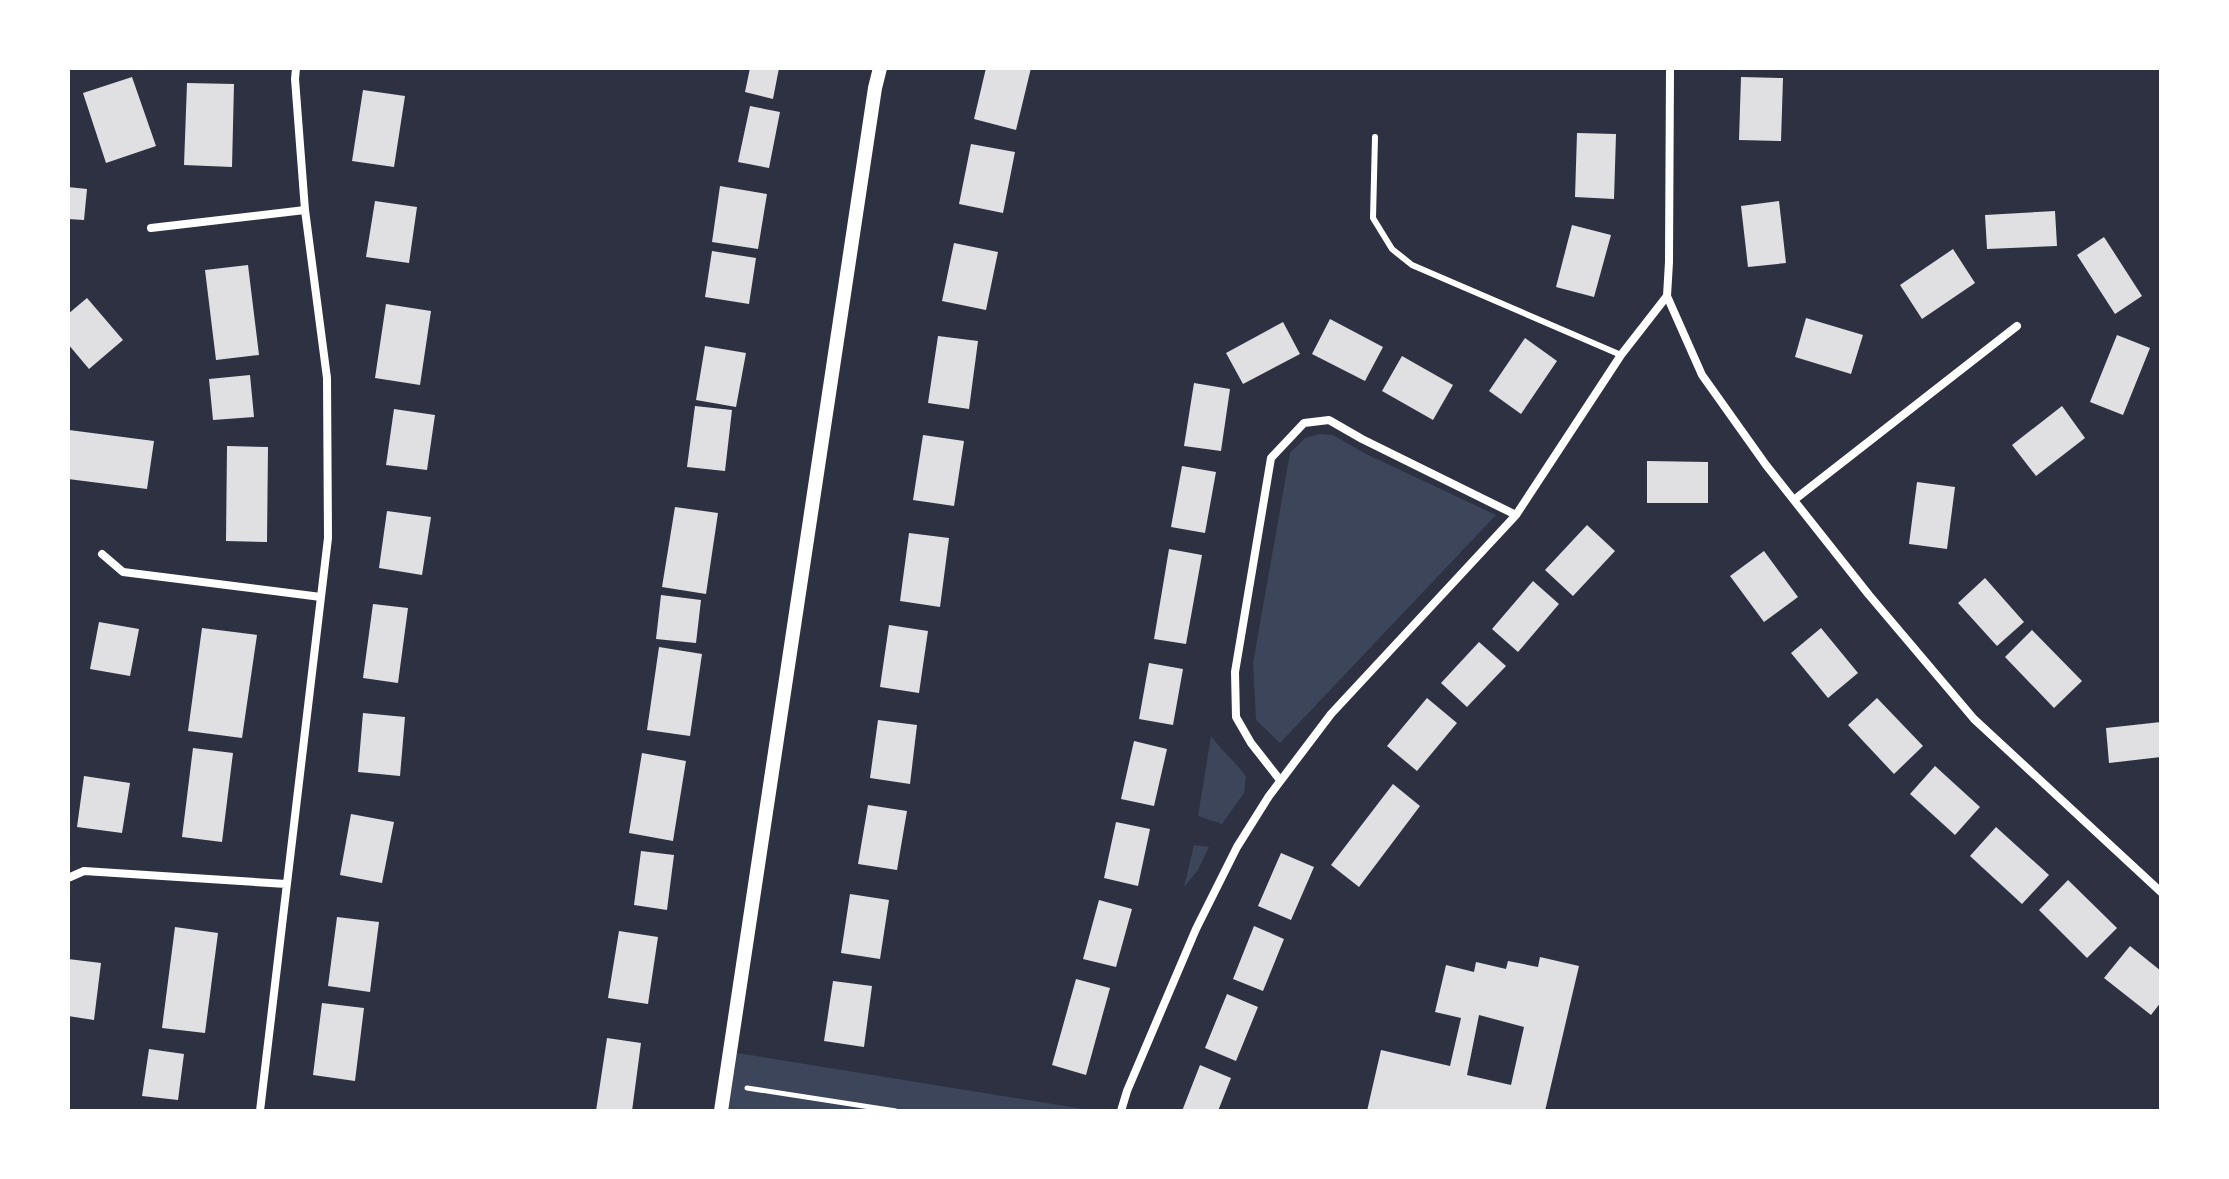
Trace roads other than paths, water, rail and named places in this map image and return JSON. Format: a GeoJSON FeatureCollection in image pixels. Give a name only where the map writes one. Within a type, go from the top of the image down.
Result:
{"type":"FeatureCollection","features":[{"type":"Feature","properties":{"kind":"street"},"geometry":{"type":"LineString","coordinates":[[260,1111],[328,538],[327,378],[305,210],[296,68]]}},
{"type":"Feature","properties":{"kind":"street"},"geometry":{"type":"LineString","coordinates":[[721,1111],[880,68]]}},
{"type":"Feature","properties":{"kind":"street"},"geometry":{"type":"LineString","coordinates":[[1670,68],[1667,296],[1702,375],[1766,465],[1869,595],[1974,719],[2161,892]]}},
{"type":"Feature","properties":{"kind":"street"},"geometry":{"type":"LineString","coordinates":[[151,228],[305,210]]}},
{"type":"Feature","properties":{"kind":"street"},"geometry":{"type":"LineString","coordinates":[[1121,1111],[1196,929],[1237,847],[1280,780],[1331,714],[1516,515],[1621,355],[1667,296]]}},
{"type":"Feature","properties":{"kind":"street"},"geometry":{"type":"LineString","coordinates":[[1794,500],[2017,326]]}},
{"type":"Feature","properties":{"kind":"street"},"geometry":{"type":"LineString","coordinates":[[1280,780],[1251,743],[1236,717],[1235,672],[1271,458],[1304,423],[1329,420],[1516,515]]}},
{"type":"Feature","properties":{"kind":"street"},"geometry":{"type":"LineString","coordinates":[[102,554],[123,572],[321,597]]}},
{"type":"Feature","properties":{"kind":"street"},"geometry":{"type":"LineString","coordinates":[[68,878],[84,871],[286,884]]}},
{"type":"Feature","properties":{"kind":"lane"},"geometry":{"type":"LineString","coordinates":[[1375,137],[1373,218],[1392,249],[1412,265],[1621,355]]}}]}
